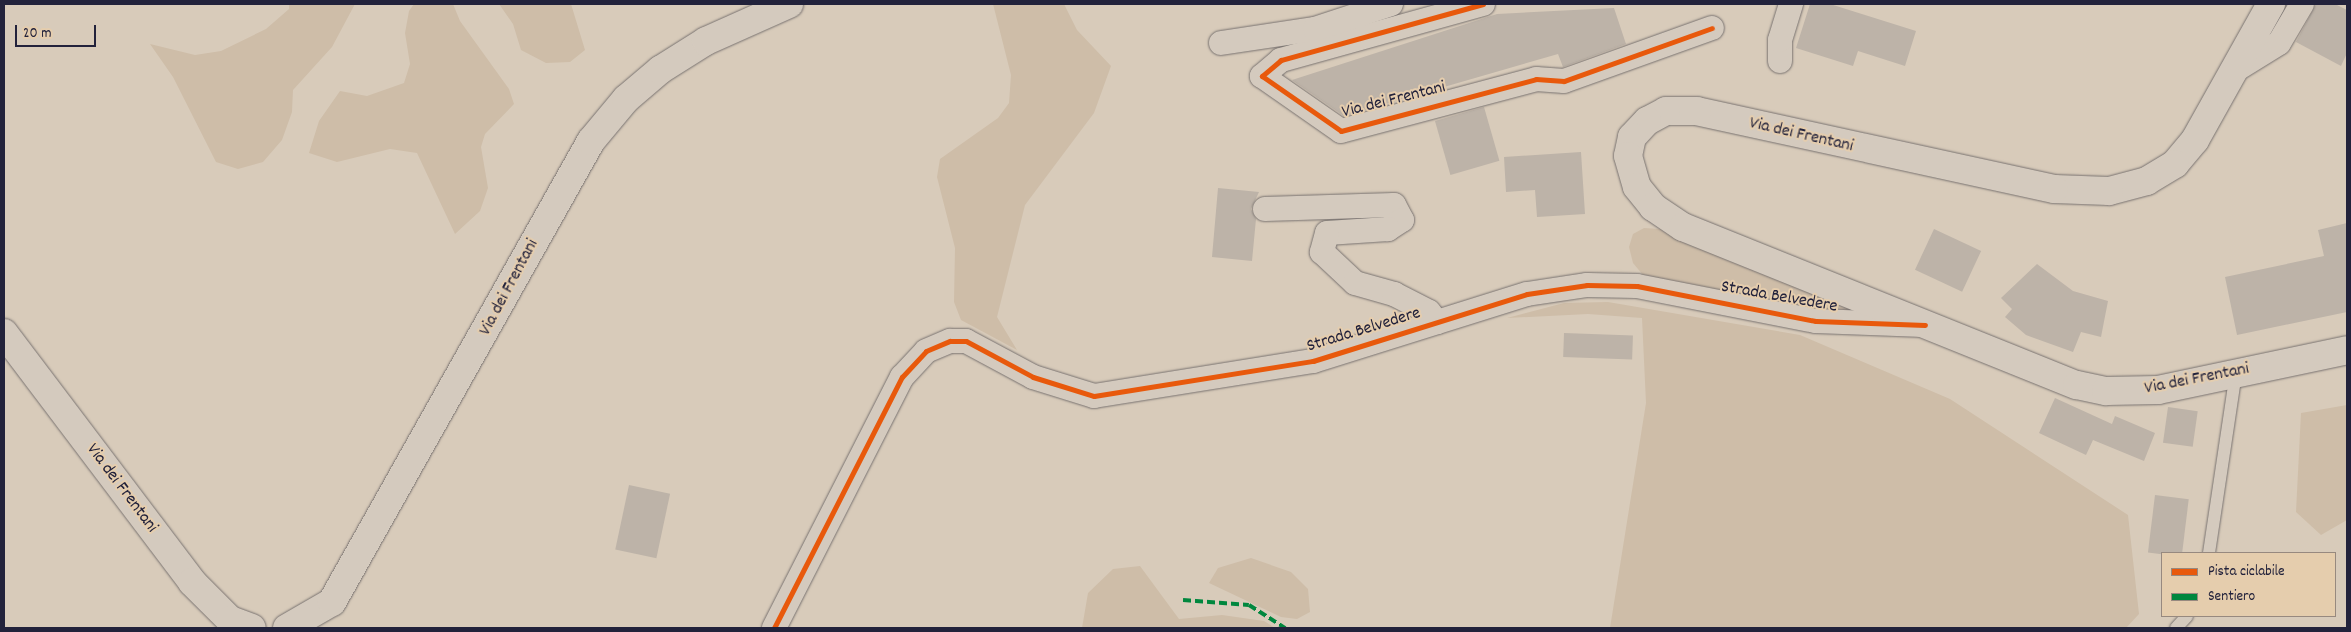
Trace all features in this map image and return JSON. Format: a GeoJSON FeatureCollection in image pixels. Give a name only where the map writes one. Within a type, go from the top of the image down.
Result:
{"type":"FeatureCollection","features":[{"type":"Feature","properties":{"kind":"main road","name":"Via dei Frentani"},"geometry":{"type":"LineString","coordinates":[[287,628],[332,602],[591,141],[626,99],[660,70],[706,41],[790,4]]}},
{"type":"Feature","properties":{"kind":"main road","name":"Via dei Frentani"},"geometry":{"type":"LineString","coordinates":[[2271,4],[2237,69],[2195,140],[2175,164],[2147,181],[2109,191],[2054,188],[1697,111],[1666,111],[1647,121],[1632,138],[1628,156],[1637,187],[1653,206],[1683,226],[2054,377],[2106,391],[2158,390],[2347,350]]}},
{"type":"Feature","properties":{"kind":"main road","name":"Via dei Frentani"},"geometry":{"type":"LineString","coordinates":[[4,333],[192,582],[230,620],[252,628]]}},
{"type":"Feature","properties":{"kind":"street"},"geometry":{"type":"LineString","coordinates":[[1220,43],[1315,29],[1391,4]]}},
{"type":"Feature","properties":{"kind":"street","name":"Via dei Frentani"},"geometry":{"type":"LineString","coordinates":[[1483,4],[1281,60],[1262,76],[1341,131],[1536,79],[1564,81],[1712,28]]}},
{"type":"Feature","properties":{"kind":"street"},"geometry":{"type":"LineString","coordinates":[[1780,61],[1780,40],[1790,4]]}},
{"type":"Feature","properties":{"kind":"street"},"geometry":{"type":"LineString","coordinates":[[2237,69],[2279,43],[2302,4]]}},
{"type":"Feature","properties":{"kind":"street"},"geometry":{"type":"LineString","coordinates":[[1265,209],[1394,205],[1402,220],[1388,229],[1327,233],[1322,252],[1356,283],[1394,294],[1429,312],[1436,322]]}},
{"type":"Feature","properties":{"kind":"street","name":"Strada Belvedere"},"geometry":{"type":"LineString","coordinates":[[774,628],[902,377],[913,362],[938,344],[966,341],[1041,381],[1094,396],[1294,366],[1550,289],[1613,284],[1816,321],[1925,325]]}},
{"type":"Feature","properties":{"kind":"lane"},"geometry":{"type":"LineString","coordinates":[[2209,552],[2236,373]]}},
{"type":"Feature","properties":{"kind":"lane"},"geometry":{"type":"LineString","coordinates":[[2176,628],[2186,617]]}},
{"type":"Feature","properties":{"kind":"shaded area"},"geometry":{"type":"Polygon","coordinates":[[[289,4],[355,4],[332,47],[293,90],[292,112],[282,140],[263,162],[238,169],[216,162],[173,77],[150,44],[195,55],[221,51],[266,29],[289,9],[289,4]]]}},
{"type":"Feature","properties":{"kind":"shaded area"},"geometry":{"type":"Polygon","coordinates":[[[414,4],[453,4],[460,21],[509,89],[514,104],[485,134],[481,147],[488,188],[480,211],[455,234],[417,153],[390,149],[337,162],[309,153],[319,121],[340,91],[367,96],[404,83],[410,64],[405,33],[409,11],[414,4]]]}},
{"type":"Feature","properties":{"kind":"shaded area"},"geometry":{"type":"Polygon","coordinates":[[[499,4],[571,4],[585,50],[570,62],[546,63],[521,50],[513,24],[499,4]]]}},
{"type":"Feature","properties":{"kind":"shaded area"},"geometry":{"type":"Polygon","coordinates":[[[993,4],[1064,4],[1077,30],[1111,66],[1094,113],[1025,205],[997,317],[1017,350],[961,320],[954,302],[955,248],[937,177],[940,159],[998,118],[1009,103],[1011,75],[993,4]]]}},
{"type":"Feature","properties":{"kind":"shaded area"},"geometry":{"type":"Polygon","coordinates":[[[1644,228],[1660,229],[1855,305],[1850,318],[1643,275],[1633,263],[1629,247],[1633,234],[1644,228]]]}},
{"type":"Feature","properties":{"kind":"shaded area"},"geometry":{"type":"Polygon","coordinates":[[[1608,302],[1800,335],[1950,399],[2128,515],[2139,614],[2126,628],[1610,628],[1646,403],[1642,318],[1588,314],[1507,318],[1564,303],[1608,302]]]}},
{"type":"Feature","properties":{"kind":"shaded area"},"geometry":{"type":"Polygon","coordinates":[[[2347,405],[2347,520],[2321,535],[2296,512],[2301,413],[2347,405]]]}},
{"type":"Feature","properties":{"kind":"shaded area"},"geometry":{"type":"Polygon","coordinates":[[[1251,558],[1291,572],[1308,589],[1310,612],[1297,619],[1281,617],[1209,583],[1218,568],[1251,558]]]}},
{"type":"Feature","properties":{"kind":"shaded area"},"geometry":{"type":"Polygon","coordinates":[[[1140,566],[1179,619],[1222,615],[1264,621],[1275,628],[1082,628],[1088,593],[1113,569],[1140,566]]]}},
{"type":"Feature","properties":{"kind":"building"},"geometry":{"type":"Polygon","coordinates":[[[1810,4],[1830,4],[1916,31],[1905,66],[1858,51],[1853,66],[1796,48],[1810,4]]]}},
{"type":"Feature","properties":{"kind":"building"},"geometry":{"type":"Polygon","coordinates":[[[2316,4],[2335,4],[2347,10],[2347,53],[2341,66],[2296,42],[2316,4]]]}},
{"type":"Feature","properties":{"kind":"building"},"geometry":{"type":"Polygon","coordinates":[[[1614,8],[1626,44],[1563,67],[1558,54],[1344,116],[1292,80],[1497,14],[1614,8]]]}},
{"type":"Feature","properties":{"kind":"building"},"geometry":{"type":"Polygon","coordinates":[[[1484,107],[1499,161],[1450,175],[1435,121],[1484,107]]]}},
{"type":"Feature","properties":{"kind":"building"},"geometry":{"type":"Polygon","coordinates":[[[1581,152],[1585,214],[1537,217],[1535,190],[1506,192],[1504,157],[1581,152]]]}},
{"type":"Feature","properties":{"kind":"building"},"geometry":{"type":"Polygon","coordinates":[[[1218,188],[1259,192],[1251,209],[1256,219],[1252,261],[1212,257],[1218,188]]]}},
{"type":"Feature","properties":{"kind":"building"},"geometry":{"type":"Polygon","coordinates":[[[2347,223],[2347,312],[2237,335],[2225,277],[2324,256],[2318,230],[2347,223]]]}},
{"type":"Feature","properties":{"kind":"building"},"geometry":{"type":"Polygon","coordinates":[[[1934,229],[1981,251],[1962,292],[1915,270],[1934,229]]]}},
{"type":"Feature","properties":{"kind":"building"},"geometry":{"type":"Polygon","coordinates":[[[2037,264],[2073,291],[2108,301],[2101,337],[2081,332],[2073,352],[2026,335],[2005,317],[2012,309],[2001,298],[2037,264]]]}},
{"type":"Feature","properties":{"kind":"building"},"geometry":{"type":"Polygon","coordinates":[[[1564,333],[1633,335],[1632,359],[1563,357],[1564,333]]]}},
{"type":"Feature","properties":{"kind":"building"},"geometry":{"type":"Polygon","coordinates":[[[2055,398],[2112,424],[2115,416],[2155,433],[2144,461],[2093,440],[2086,455],[2039,433],[2055,398]]]}},
{"type":"Feature","properties":{"kind":"building"},"geometry":{"type":"Polygon","coordinates":[[[2168,407],[2198,411],[2193,447],[2163,443],[2168,407]]]}},
{"type":"Feature","properties":{"kind":"building"},"geometry":{"type":"Polygon","coordinates":[[[629,485],[670,494],[656,558],[615,550],[629,485]]]}},
{"type":"Feature","properties":{"kind":"building"},"geometry":{"type":"Polygon","coordinates":[[[2155,495],[2189,499],[2182,552],[2161,552],[2161,554],[2148,553],[2155,495]]]}},
{"type":"Feature","properties":{"kind":"marked path"},"geometry":{"type":"LineString","coordinates":[[1183,600],[1249,605],[1285,628]]}},
{"type":"Feature","properties":{"kind":"cycle path"},"geometry":{"type":"LineString","coordinates":[[1483,4],[1281,60],[1262,76],[1341,131],[1536,79],[1564,81],[1712,28]]}},
{"type":"Feature","properties":{"kind":"cycle path"},"geometry":{"type":"LineString","coordinates":[[774,628],[902,377],[926,351],[950,341],[966,341],[1033,377],[1094,396],[1313,361],[1527,294],[1587,285],[1637,286],[1816,321],[1925,325]]}}]}
